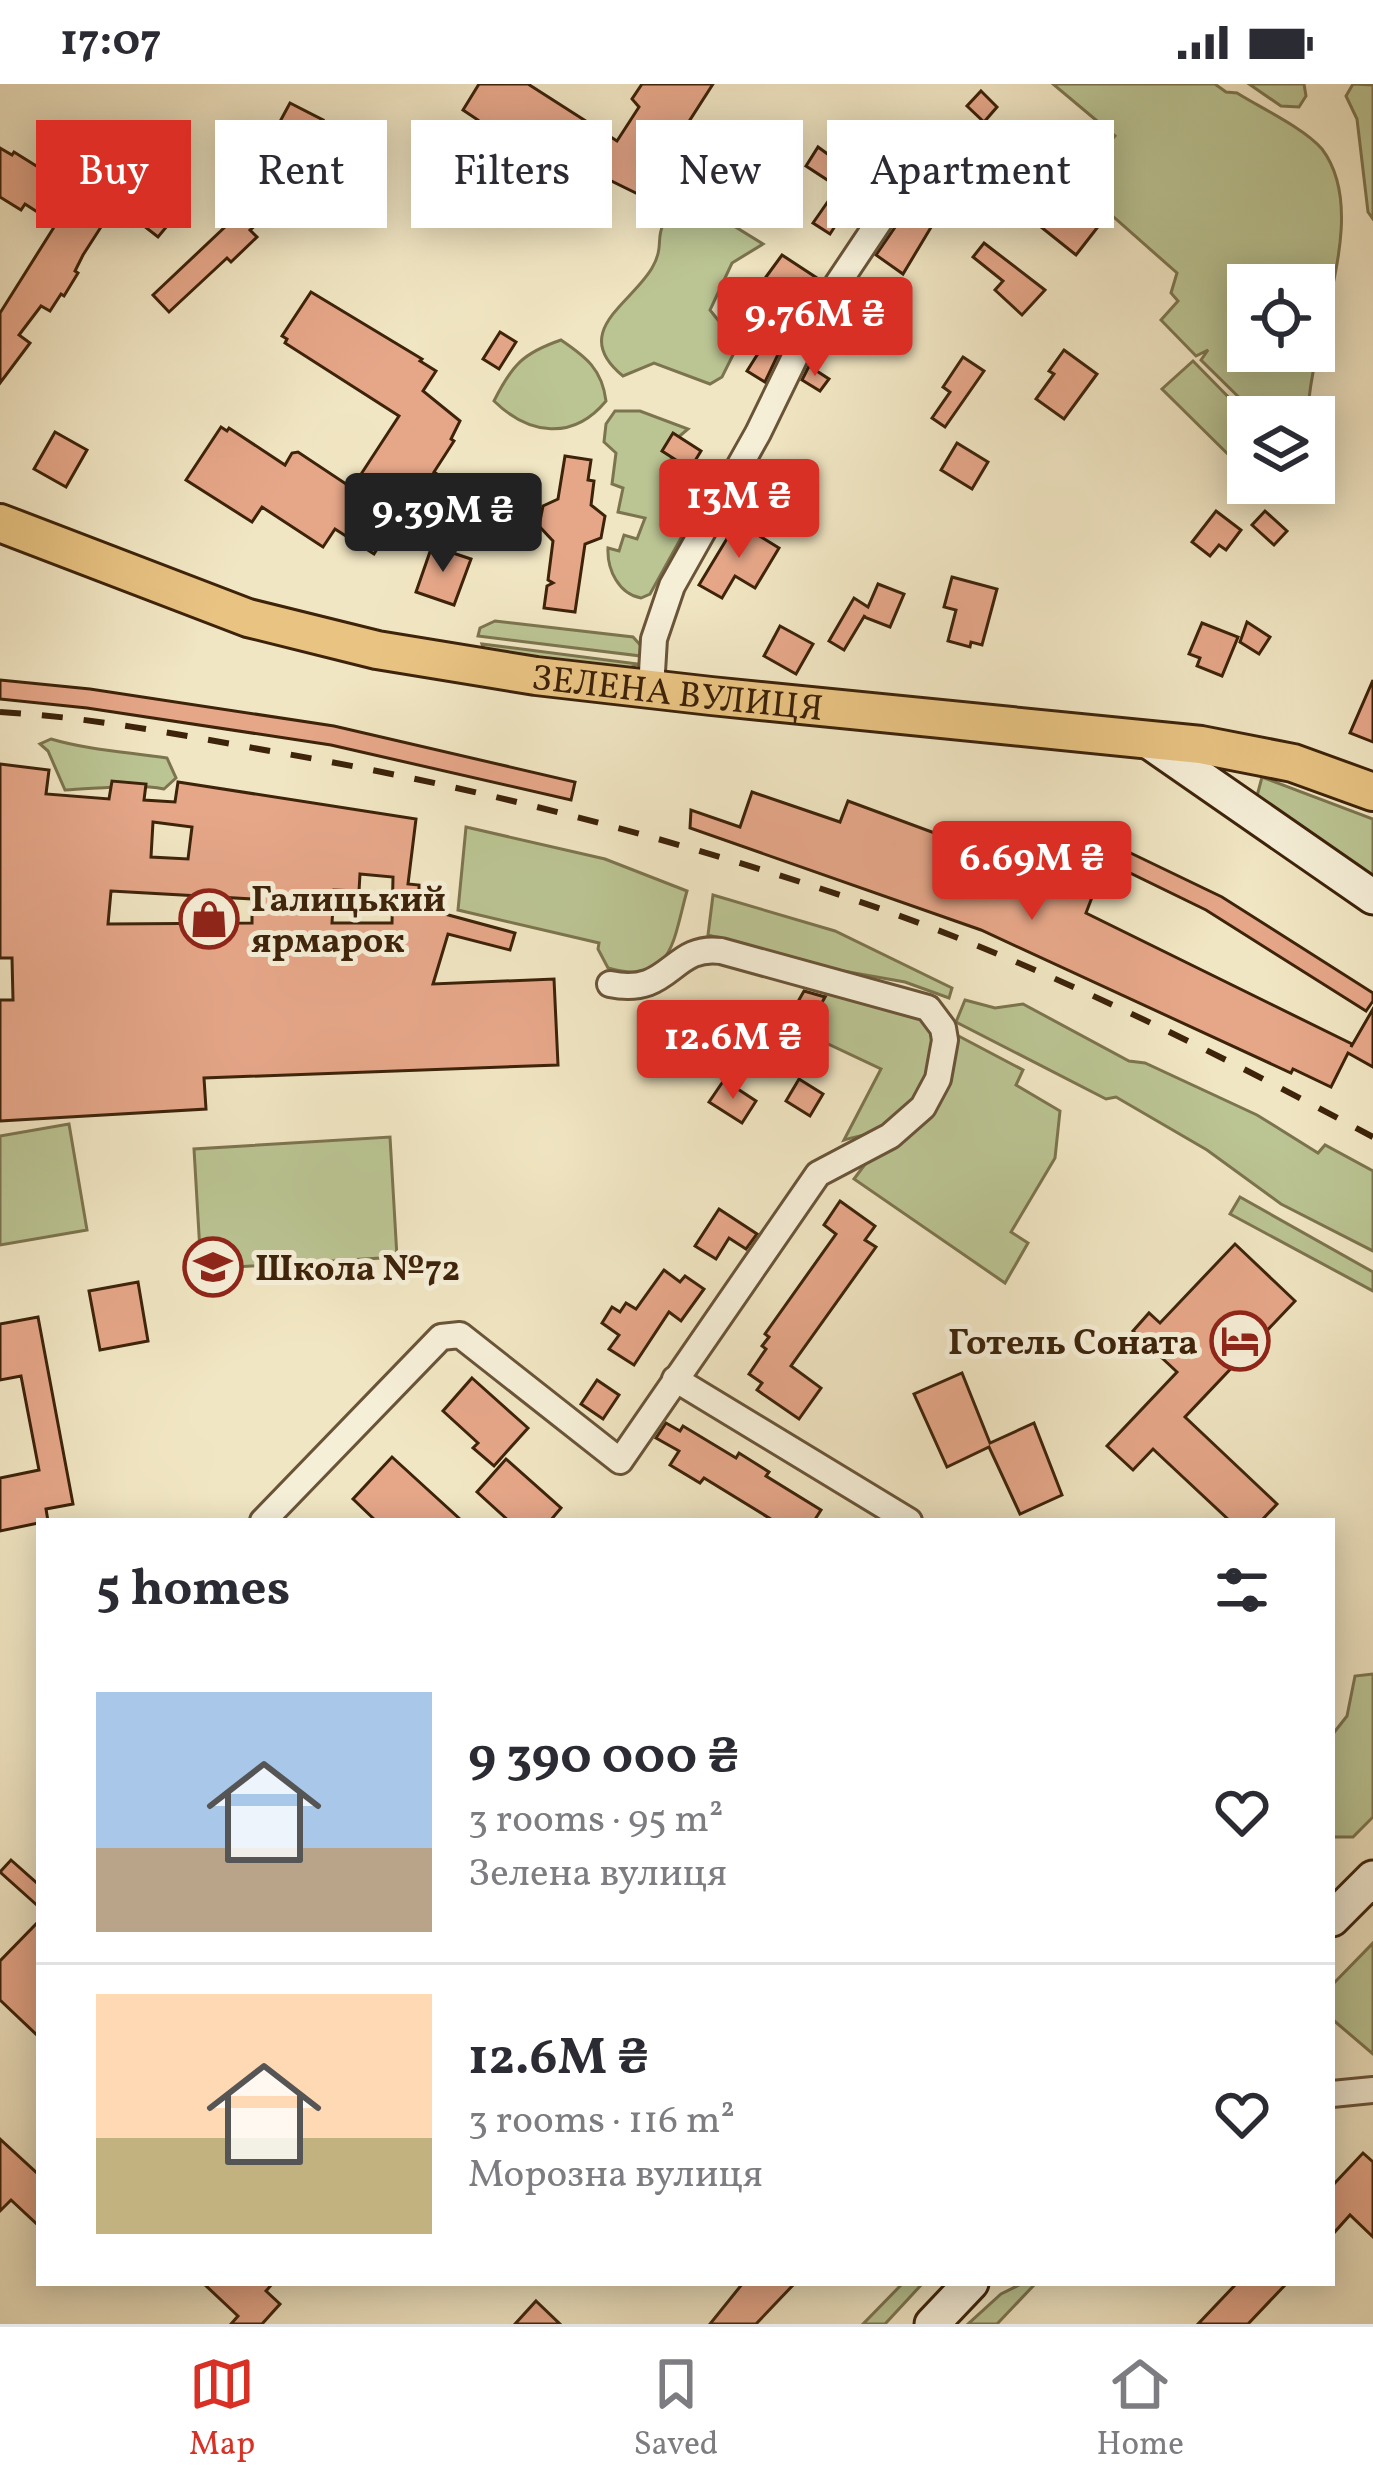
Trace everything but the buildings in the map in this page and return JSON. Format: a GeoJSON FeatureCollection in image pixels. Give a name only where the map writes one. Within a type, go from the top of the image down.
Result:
{"type":"FeatureCollection","features":[{"type":"Feature","properties":{"kind":"main road","name":"ЗЕЛЕНА ВУЛИЦЯ"},"geometry":{"type":"LineString","coordinates":[[0,523],[230,611],[313,636],[438,661],[1201,746],[1293,763],[1373,792]]}},
{"type":"Feature","properties":{"kind":"main road"},"geometry":{"type":"LineString","coordinates":[[1151,743],[1373,897]]}},
{"type":"Feature","properties":{"kind":"main road"},"geometry":{"type":"LineString","coordinates":[[1335,1916],[1373,1879]]}},
{"type":"Feature","properties":{"kind":"main road"},"geometry":{"type":"LineString","coordinates":[[932,2324],[968,2286]]}},
{"type":"Feature","properties":{"kind":"street"},"geometry":{"type":"LineString","coordinates":[[651,688],[654,639],[672,586],[812,322],[875,228]]}},
{"type":"Feature","properties":{"kind":"street"},"geometry":{"type":"LineString","coordinates":[[266,1518],[441,1337],[460,1335],[620,1461],[818,1174],[890,1136],[923,1107],[938,1079],[945,1040],[943,1028],[928,1008],[808,972],[705,949],[687,955],[649,984],[610,984]]}},
{"type":"Feature","properties":{"kind":"street"},"geometry":{"type":"LineString","coordinates":[[675,1379],[904,1518]]}},
{"type":"Feature","properties":{"kind":"street"},"geometry":{"type":"LineString","coordinates":[[1335,2094],[1373,2090]]}},
{"type":"Feature","properties":{"kind":"green space"},"geometry":{"type":"Polygon","coordinates":[[[1053,84],[1215,84],[1282,119],[1322,149],[1336,177],[1341,209],[1335,273],[1335,264],[1227,264],[1227,372],[1314,372],[1310,396],[1238,396],[1201,360],[1208,350],[1196,356],[1161,320],[1178,301],[1171,293],[1177,273],[1114,217],[1114,120],[1096,120],[1053,84]]]}},
{"type":"Feature","properties":{"kind":"green space"},"geometry":{"type":"Polygon","coordinates":[[[1249,84],[1304,84],[1306,96],[1299,107],[1281,106],[1249,84]]]}},
{"type":"Feature","properties":{"kind":"green space"},"geometry":{"type":"Polygon","coordinates":[[[1353,84],[1373,85],[1373,219],[1368,212],[1357,119],[1346,96],[1353,84]]]}},
{"type":"Feature","properties":{"kind":"green space"},"geometry":{"type":"Polygon","coordinates":[[[737,228],[763,244],[732,263],[710,310],[738,345],[722,377],[710,384],[654,363],[623,376],[602,346],[609,319],[652,268],[661,230],[737,228]]]}},
{"type":"Feature","properties":{"kind":"green space"},"geometry":{"type":"Polygon","coordinates":[[[779,300],[799,320],[786,343],[761,321],[779,300]]]}},
{"type":"Feature","properties":{"kind":"green space"},"geometry":{"type":"Polygon","coordinates":[[[561,340],[585,358],[601,380],[606,401],[593,414],[580,423],[551,429],[522,421],[494,401],[520,362],[561,340]]]}},
{"type":"Feature","properties":{"kind":"green space"},"geometry":{"type":"Polygon","coordinates":[[[1193,361],[1227,396],[1227,453],[1162,389],[1193,361]]]}},
{"type":"Feature","properties":{"kind":"green space"},"geometry":{"type":"Polygon","coordinates":[[[615,411],[640,411],[688,429],[669,445],[672,463],[701,475],[706,484],[701,502],[650,594],[641,598],[621,586],[608,556],[608,548],[619,551],[624,535],[637,539],[645,518],[618,512],[623,488],[612,484],[616,453],[604,442],[606,424],[615,411]]]}},
{"type":"Feature","properties":{"kind":"green space"},"geometry":{"type":"Polygon","coordinates":[[[495,621],[633,637],[644,649],[641,656],[478,636],[480,628],[495,621]]]}},
{"type":"Feature","properties":{"kind":"green space"},"geometry":{"type":"Polygon","coordinates":[[[482,644],[638,664],[621,672],[485,652],[482,644]]]}},
{"type":"Feature","properties":{"kind":"green space"},"geometry":{"type":"Polygon","coordinates":[[[51,739],[167,758],[176,778],[164,789],[65,790],[48,751],[40,744],[51,739]]]}},
{"type":"Feature","properties":{"kind":"green space"},"geometry":{"type":"Polygon","coordinates":[[[1262,777],[1373,819],[1373,880],[1257,796],[1262,777]]]}},
{"type":"Feature","properties":{"kind":"green space"},"geometry":{"type":"Polygon","coordinates":[[[466,827],[605,859],[687,891],[667,955],[646,971],[608,968],[599,943],[458,910],[466,827]]]}},
{"type":"Feature","properties":{"kind":"green space"},"geometry":{"type":"Polygon","coordinates":[[[713,895],[835,931],[952,988],[949,998],[905,982],[843,971],[708,935],[713,895]]]}},
{"type":"Feature","properties":{"kind":"green space"},"geometry":{"type":"Polygon","coordinates":[[[830,988],[919,1016],[933,1033],[935,1046],[929,1076],[906,1115],[887,1129],[844,1140],[881,1069],[805,1033],[830,988]]]}},
{"type":"Feature","properties":{"kind":"green space"},"geometry":{"type":"Polygon","coordinates":[[[965,1000],[995,1008],[1023,1004],[1129,1061],[1145,1063],[1257,1115],[1318,1153],[1325,1145],[1373,1171],[1373,1251],[1281,1204],[1207,1150],[1116,1097],[1106,1099],[956,1022],[965,1000]]]}},
{"type":"Feature","properties":{"kind":"green space"},"geometry":{"type":"Polygon","coordinates":[[[951,1032],[1023,1070],[1016,1085],[1060,1111],[1055,1158],[1011,1232],[1028,1243],[1005,1283],[854,1179],[875,1151],[898,1139],[951,1032]]]}},
{"type":"Feature","properties":{"kind":"green space"},"geometry":{"type":"Polygon","coordinates":[[[69,1124],[87,1230],[0,1245],[0,1136],[69,1124]]]}},
{"type":"Feature","properties":{"kind":"green space"},"geometry":{"type":"Polygon","coordinates":[[[390,1137],[397,1257],[201,1269],[194,1149],[390,1137]]]}},
{"type":"Feature","properties":{"kind":"green space"},"geometry":{"type":"Polygon","coordinates":[[[1240,1197],[1373,1272],[1373,1291],[1230,1214],[1240,1197]]]}},
{"type":"Feature","properties":{"kind":"green space"},"geometry":{"type":"Polygon","coordinates":[[[1373,1674],[1373,1817],[1353,1837],[1335,1837],[1335,1731],[1347,1716],[1355,1676],[1373,1674]]]}},
{"type":"Feature","properties":{"kind":"green space"},"geometry":{"type":"Polygon","coordinates":[[[1373,1943],[1373,2054],[1335,2022],[1335,1982],[1373,1943]]]}},
{"type":"Feature","properties":{"kind":"green space"},"geometry":{"type":"Polygon","coordinates":[[[900,2286],[920,2286],[885,2324],[863,2324],[900,2286]]]}},
{"type":"Feature","properties":{"kind":"green space"},"geometry":{"type":"Polygon","coordinates":[[[1017,2286],[1033,2286],[997,2324],[968,2324],[1017,2286]]]}},
{"type":"Feature","properties":{"kind":"railway"},"geometry":{"type":"LineString","coordinates":[[0,712],[136,727],[418,779],[637,833],[781,876],[919,923],[1052,977],[1373,1137]]}},
{"type":"Feature","properties":{"kind":"place","name":"Галицький ярмарок"},"geometry":{"type":"Point","coordinates":[209,919]}},
{"type":"Feature","properties":{"kind":"place","name":"Школа №72"},"geometry":{"type":"Point","coordinates":[213,1267]}},
{"type":"Feature","properties":{"kind":"place","name":"Готель Соната"},"geometry":{"type":"Point","coordinates":[1240,1341]}}]}
